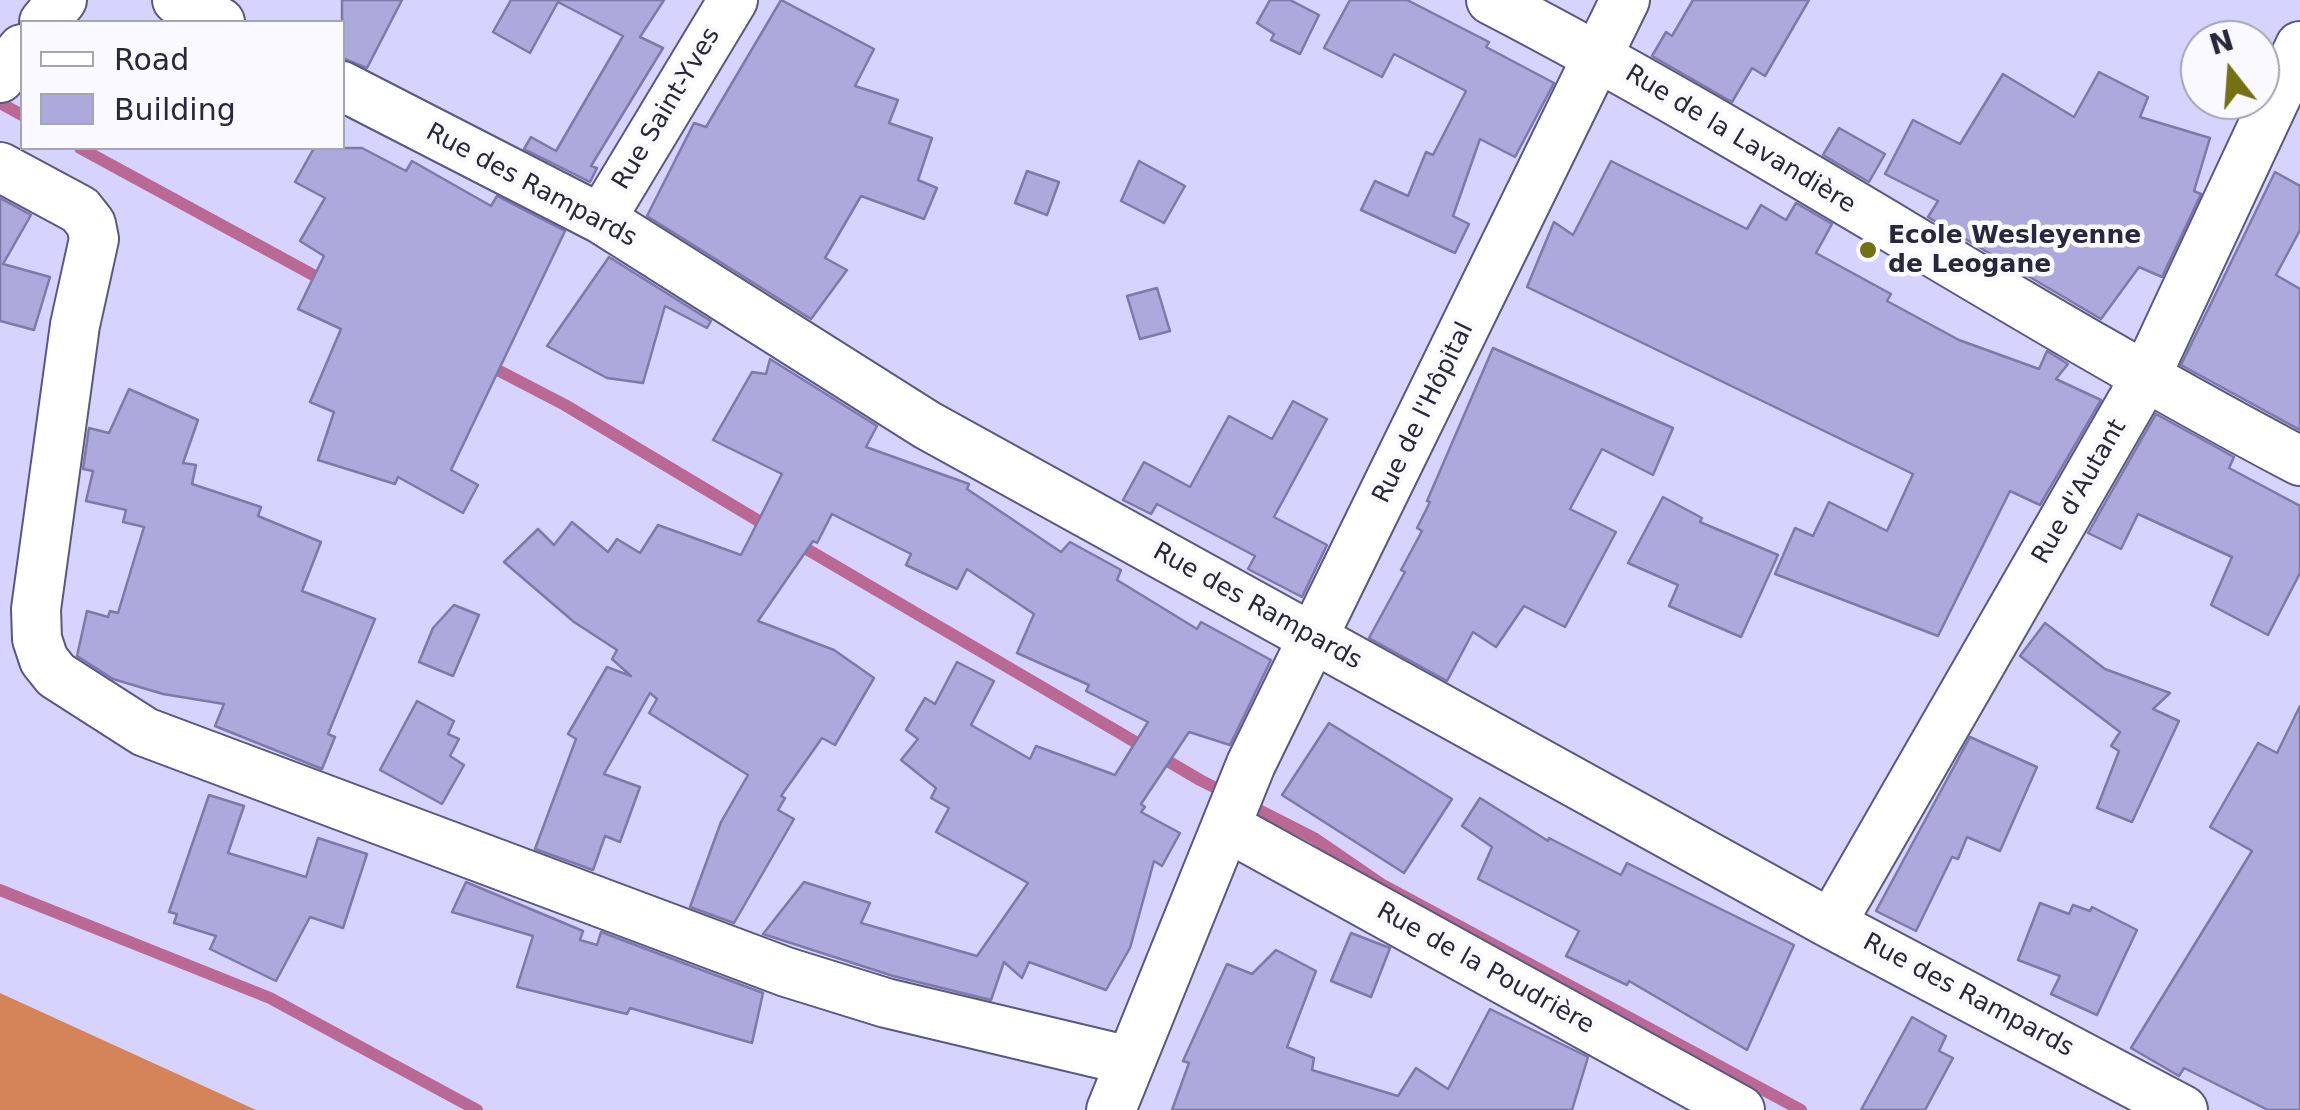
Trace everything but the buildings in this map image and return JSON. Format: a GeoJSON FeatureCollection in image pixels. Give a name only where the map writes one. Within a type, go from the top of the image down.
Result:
{"type":"FeatureCollection","features":[{"type":"Feature","properties":{"kind":"street"},"geometry":{"type":"LineString","coordinates":[[46,20],[62,0]]}},
{"type":"Feature","properties":{"kind":"street"},"geometry":{"type":"LineString","coordinates":[[176,0],[216,20]]}},
{"type":"Feature","properties":{"kind":"street","name":"Rue Saint-Yves"},"geometry":{"type":"LineString","coordinates":[[601,219],[734,0]]}},
{"type":"Feature","properties":{"kind":"street","name":"Rue de la Lavandière"},"geometry":{"type":"LineString","coordinates":[[1490,0],[1596,55],[2144,380],[2300,462]]}},
{"type":"Feature","properties":{"kind":"street","name":"Rue de l'Hôpital"},"geometry":{"type":"LineString","coordinates":[[1111,1110],[1229,828],[1251,764],[1625,0]]}},
{"type":"Feature","properties":{"kind":"street","name":"Rue d'Autant"},"geometry":{"type":"LineString","coordinates":[[1831,924],[2144,380],[2300,46]]}},
{"type":"Feature","properties":{"kind":"street","name":"Rue des Rampards"},"geometry":{"type":"LineString","coordinates":[[345,88],[601,219],[926,425],[1831,924],[2183,1110]]}},
{"type":"Feature","properties":{"kind":"street"},"geometry":{"type":"LineString","coordinates":[[0,167],[80,210],[92,224],[94,239],[74,325],[36,609],[44,660],[56,675],[145,732],[786,972],[886,1003],[1130,1060]]}},
{"type":"Feature","properties":{"kind":"street","name":"Rue de la Poudrière"},"geometry":{"type":"LineString","coordinates":[[1229,828],[1740,1110]]}},
{"type":"Feature","properties":{"kind":"shaded area"},"geometry":{"type":"Polygon","coordinates":[[[0,993],[256,1110],[0,1110],[0,993]]]}},
{"type":"Feature","properties":{"kind":"waterway"},"geometry":{"type":"LineString","coordinates":[[0,103],[20,114]]}},
{"type":"Feature","properties":{"kind":"waterway"},"geometry":{"type":"LineString","coordinates":[[84,150],[326,282]]}},
{"type":"Feature","properties":{"kind":"waterway"},"geometry":{"type":"LineString","coordinates":[[486,364],[565,405],[772,529]]}},
{"type":"Feature","properties":{"kind":"waterway"},"geometry":{"type":"LineString","coordinates":[[793,541],[1200,780],[1314,838],[1381,884],[1801,1110]]}},
{"type":"Feature","properties":{"kind":"waterway"},"geometry":{"type":"LineString","coordinates":[[0,890],[270,998],[477,1110]]}},
{"type":"Feature","properties":{"kind":"place","name":"Ecole Wesleyenne de Leogane"},"geometry":{"type":"Point","coordinates":[1868,250]}}]}
